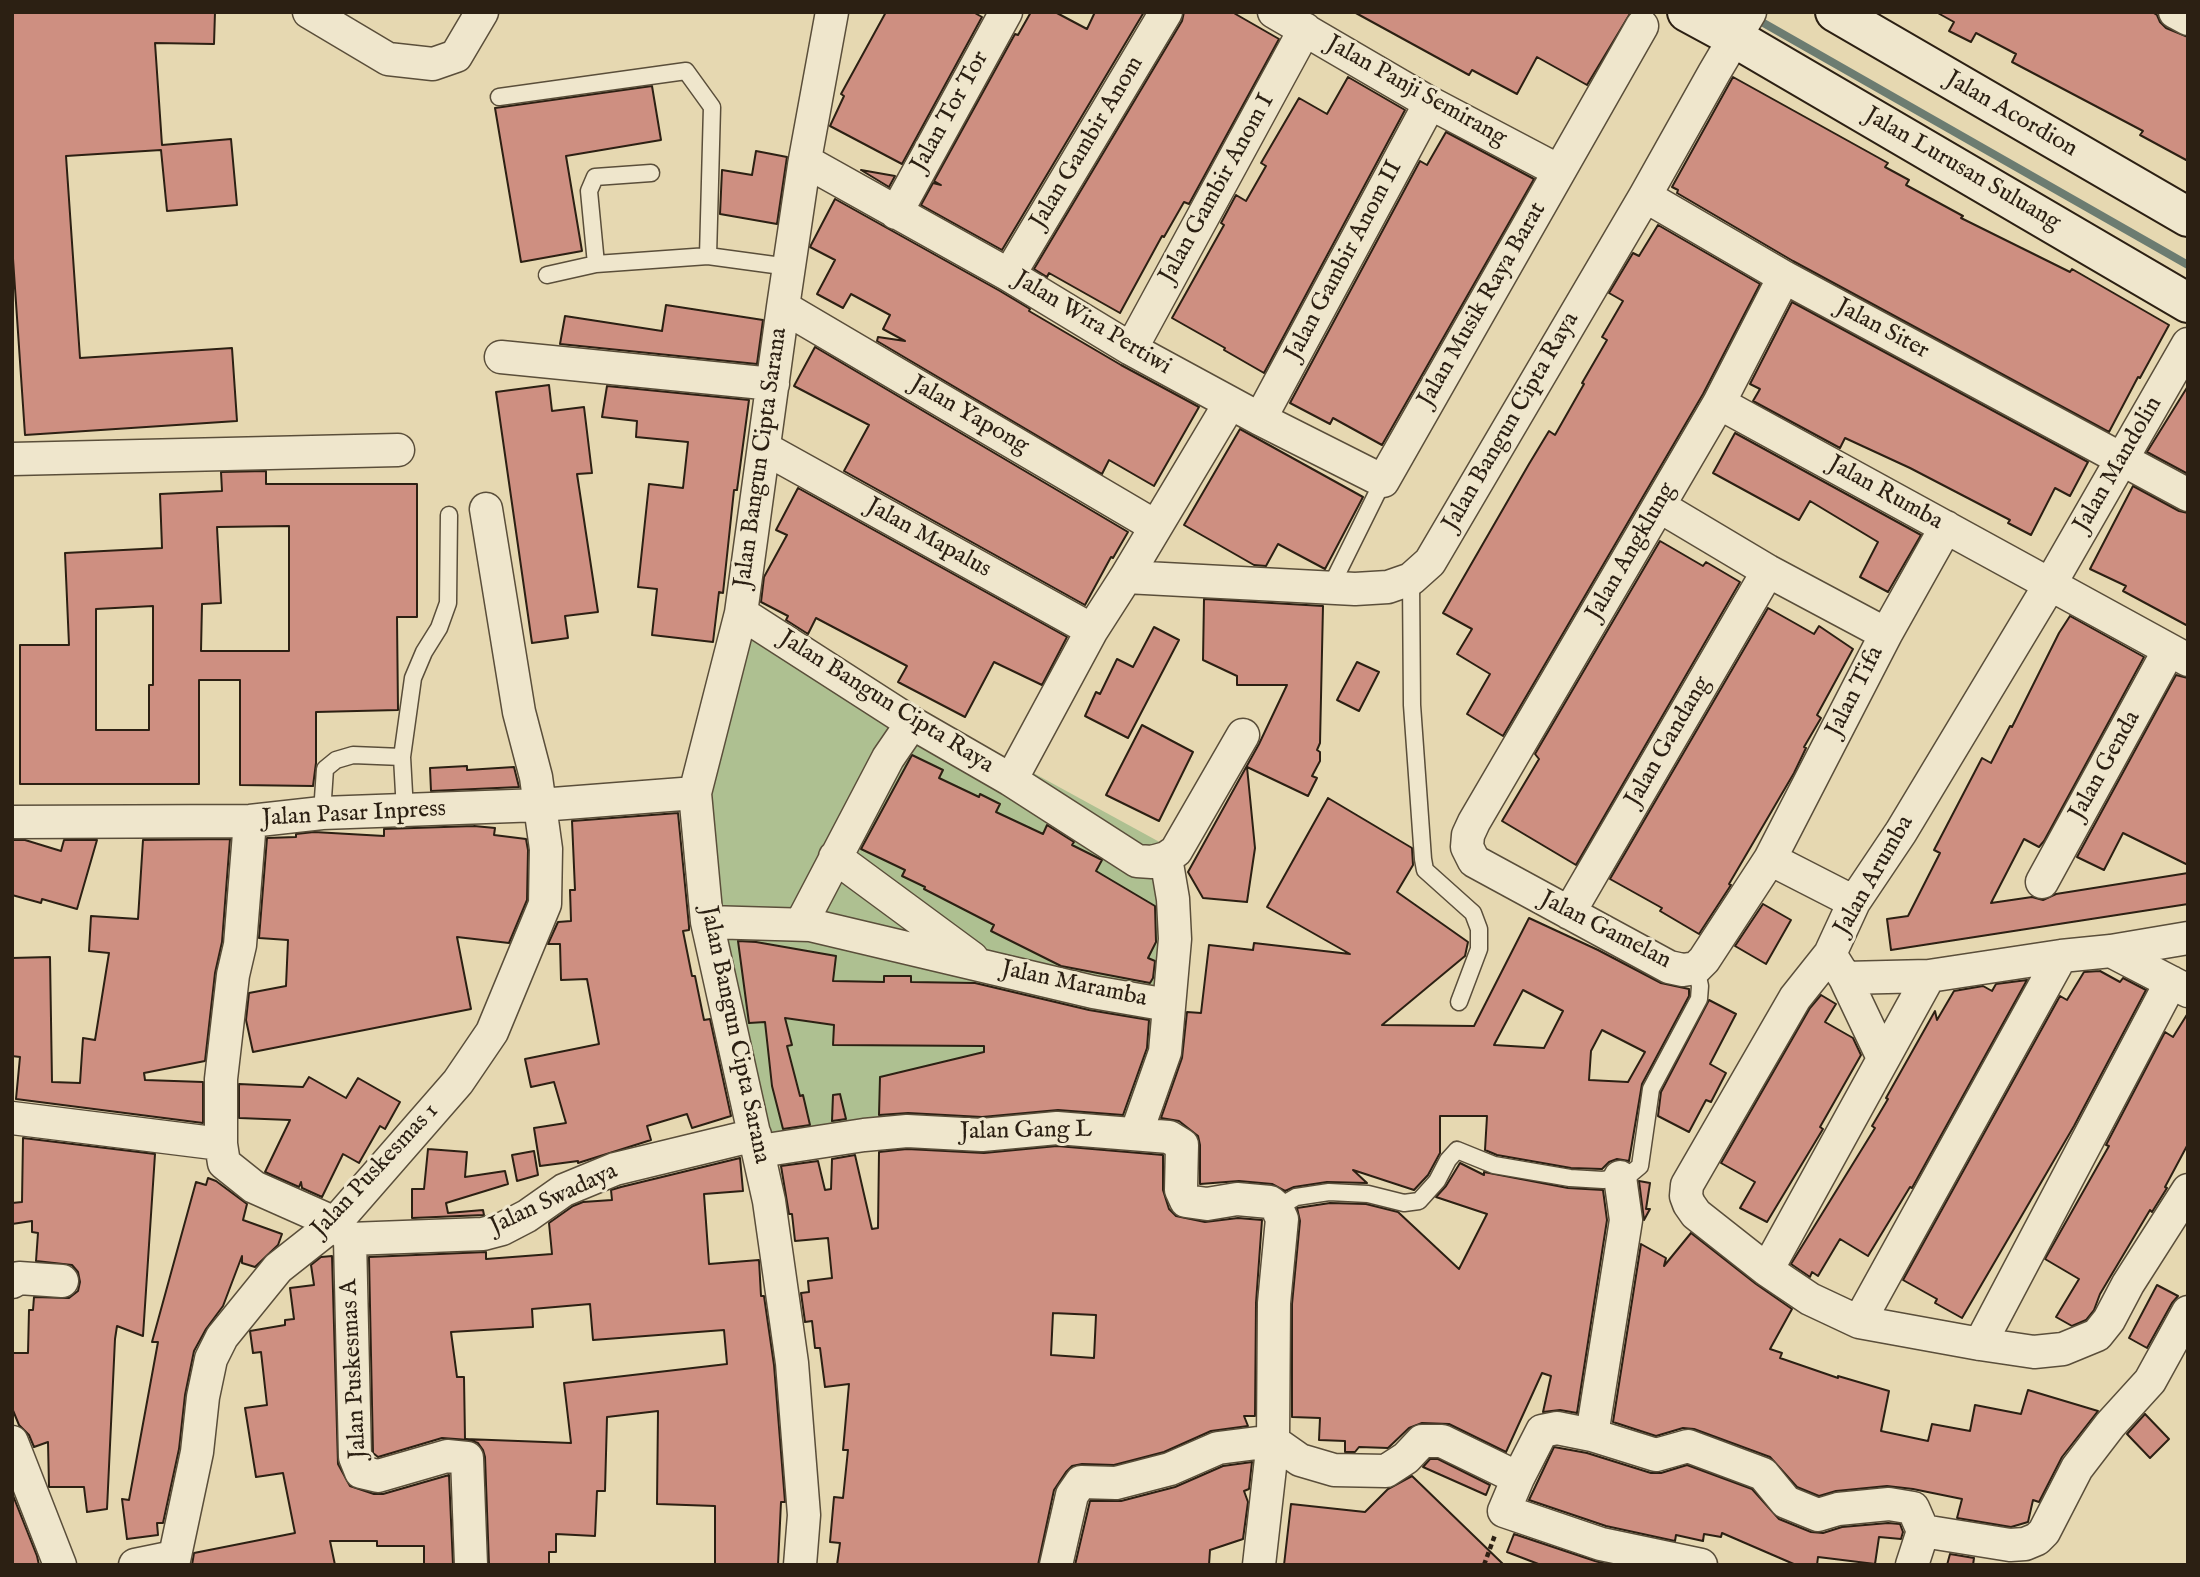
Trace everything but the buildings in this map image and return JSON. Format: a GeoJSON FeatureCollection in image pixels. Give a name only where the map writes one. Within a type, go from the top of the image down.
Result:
{"type":"FeatureCollection","features":[{"type":"Feature","properties":{"kind":"street"},"geometry":{"type":"LineString","coordinates":[[309,12],[388,59],[433,64],[456,56],[482,12]]}},
{"type":"Feature","properties":{"kind":"street","name":"Jalan Bangun Cipta Sarana"},"geometry":{"type":"LineString","coordinates":[[800,1565],[804,1515],[792,1363],[758,1143],[707,922],[695,793],[741,613],[804,165],[832,12]]}},
{"type":"Feature","properties":{"kind":"street"},"geometry":{"type":"LineString","coordinates":[[826,50],[849,12]]}},
{"type":"Feature","properties":{"kind":"street","name":"Jalan Tor Tor"},"geometry":{"type":"LineString","coordinates":[[896,212],[1006,12]]}},
{"type":"Feature","properties":{"kind":"street","name":"Jalan Gambir Anom"},"geometry":{"type":"LineString","coordinates":[[1009,275],[1166,12]]}},
{"type":"Feature","properties":{"kind":"street","name":"Jalan Panji Semirang"},"geometry":{"type":"LineString","coordinates":[[1274,12],[1430,103],[1559,171]]}},
{"type":"Feature","properties":{"kind":"street","name":"Jalan Lurusan Suluang"},"geometry":{"type":"LineString","coordinates":[[1687,12],[1742,27],[2188,303]]}},
{"type":"Feature","properties":{"kind":"street","name":"Jalan Acordion"},"geometry":{"type":"LineString","coordinates":[[1835,12],[2188,217]]}},
{"type":"Feature","properties":{"kind":"street"},"geometry":{"type":"LineString","coordinates":[[2175,12],[2188,19]]}},
{"type":"Feature","properties":{"kind":"street","name":"Jalan Musik Raya Barat"},"geometry":{"type":"LineString","coordinates":[[1383,481],[1642,26]]}},
{"type":"Feature","properties":{"kind":"street","name":"Jalan Bangun Cipta Raya"},"geometry":{"type":"LineString","coordinates":[[1411,579],[1430,562],[1742,27]]}},
{"type":"Feature","properties":{"kind":"street","name":"Jalan Gambir Anom I"},"geometry":{"type":"LineString","coordinates":[[1130,349],[1305,29]]}},
{"type":"Feature","properties":{"kind":"street","name":"Jalan Gambir Anom II"},"geometry":{"type":"LineString","coordinates":[[1260,419],[1430,103]]}},
{"type":"Feature","properties":{"kind":"street","name":"Jalan Wira Pertiwi"},"geometry":{"type":"LineString","coordinates":[[804,165],[814,166],[1009,275],[1130,349],[1383,481]]}},
{"type":"Feature","properties":{"kind":"street","name":"Jalan Siter"},"geometry":{"type":"LineString","coordinates":[[1645,196],[1784,277],[2188,495]]}},
{"type":"Feature","properties":{"kind":"street","name":"Jalan Angklung"},"geometry":{"type":"LineString","coordinates":[[1474,822],[1719,403],[1784,277]]}},
{"type":"Feature","properties":{"kind":"street","name":"Jalan Yapong"},"geometry":{"type":"LineString","coordinates":[[783,307],[1155,526]]}},
{"type":"Feature","properties":{"kind":"street","name":"Jalan Mandolin"},"geometry":{"type":"LineString","coordinates":[[2049,586],[2188,344]]}},
{"type":"Feature","properties":{"kind":"street"},"geometry":{"type":"LineString","coordinates":[[501,358],[773,384]]}},
{"type":"Feature","properties":{"kind":"street","name":"Jalan Bangun Cipta Raya"},"geometry":{"type":"LineString","coordinates":[[741,613],[912,723],[1011,780],[1091,630],[1126,577],[1230,402]]}},
{"type":"Feature","properties":{"kind":"street","name":"Jalan Rumba"},"geometry":{"type":"LineString","coordinates":[[1719,403],[2178,655]]}},
{"type":"Feature","properties":{"kind":"street","name":"Jalan Mapalus"},"geometry":{"type":"LineString","coordinates":[[764,448],[1091,630]]}},
{"type":"Feature","properties":{"kind":"street"},"geometry":{"type":"LineString","coordinates":[[12,459],[398,450]]}},
{"type":"Feature","properties":{"kind":"street"},"geometry":{"type":"LineString","coordinates":[[1659,506],[1768,571],[1886,634]]}},
{"type":"Feature","properties":{"kind":"street","name":"Jalan Puskesmas 1"},"geometry":{"type":"LineString","coordinates":[[174,1561],[187,1511],[211,1359],[222,1337],[278,1268],[342,1231],[458,1082],[492,1032],[545,904],[546,849],[540,805],[534,765],[519,712],[486,509]]}},
{"type":"Feature","properties":{"kind":"street","name":"Jalan Tifa"},"geometry":{"type":"LineString","coordinates":[[1770,859],[1886,634],[1946,527]]}},
{"type":"Feature","properties":{"kind":"street","name":"Jalan Gandang"},"geometry":{"type":"LineString","coordinates":[[1569,913],[1768,571]]}},
{"type":"Feature","properties":{"kind":"street"},"geometry":{"type":"LineString","coordinates":[[1126,577],[1330,588],[1388,587],[1411,579]]}},
{"type":"Feature","properties":{"kind":"street","name":"Jalan Arumba"},"geometry":{"type":"LineString","coordinates":[[2049,586],[1901,832],[1854,902],[1838,966],[1795,998],[1687,1185],[1689,1204],[1696,1214],[1766,1270],[1810,1299],[1859,1322],[2034,1352],[2063,1349],[2097,1335],[2109,1320],[2128,1284],[2188,1190]]}},
{"type":"Feature","properties":{"kind":"street","name":"Jalan Genda"},"geometry":{"type":"LineString","coordinates":[[2042,882],[2178,655]]}},
{"type":"Feature","properties":{"kind":"street"},"geometry":{"type":"LineString","coordinates":[[801,924],[888,758],[912,723]]}},
{"type":"Feature","properties":{"kind":"street"},"geometry":{"type":"LineString","coordinates":[[1011,780],[1137,861],[1152,862],[1166,858],[1176,851],[1243,735]]}},
{"type":"Feature","properties":{"kind":"street","name":"Jalan Pasar Inpress"},"geometry":{"type":"LineString","coordinates":[[12,822],[250,821],[322,813],[540,805],[695,793]]}},
{"type":"Feature","properties":{"kind":"street"},"geometry":{"type":"LineString","coordinates":[[250,821],[240,945],[233,975],[221,1079],[221,1144],[224,1163],[254,1187],[342,1231]]}},
{"type":"Feature","properties":{"kind":"street","name":"Jalan Gamelan"},"geometry":{"type":"LineString","coordinates":[[1474,822],[1468,835],[1467,847],[1474,861],[1669,967],[1683,970],[1696,968],[1704,960],[1770,859]]}},
{"type":"Feature","properties":{"kind":"street","name":"Jalan Maramba"},"geometry":{"type":"LineString","coordinates":[[835,857],[981,964]]}},
{"type":"Feature","properties":{"kind":"street"},"geometry":{"type":"LineString","coordinates":[[1136,1134],[1165,1052],[1175,939],[1173,899],[1166,858]]}},
{"type":"Feature","properties":{"kind":"street"},"geometry":{"type":"LineString","coordinates":[[1770,859],[1854,902]]}},
{"type":"Feature","properties":{"kind":"street","name":"Jalan Maramba"},"geometry":{"type":"LineString","coordinates":[[707,922],[801,924],[1093,992],[1168,1005]]}},
{"type":"Feature","properties":{"kind":"street"},"geometry":{"type":"LineString","coordinates":[[1838,966],[1929,976],[2111,951],[2188,937]]}},
{"type":"Feature","properties":{"kind":"street"},"geometry":{"type":"LineString","coordinates":[[1980,1344],[2179,986],[2111,951]]}},
{"type":"Feature","properties":{"kind":"street"},"geometry":{"type":"LineString","coordinates":[[1859,1322],[2061,956]]}},
{"type":"Feature","properties":{"kind":"street"},"geometry":{"type":"LineString","coordinates":[[1838,966],[1883,1058]]}},
{"type":"Feature","properties":{"kind":"street"},"geometry":{"type":"LineString","coordinates":[[1766,1270],[1929,976]]}},
{"type":"Feature","properties":{"kind":"street"},"geometry":{"type":"LineString","coordinates":[[12,1118],[221,1144]]}},
{"type":"Feature","properties":{"kind":"street","name":"Jalan Gang L"},"geometry":{"type":"LineString","coordinates":[[758,1143],[907,1131],[982,1135],[1057,1128],[1169,1137],[1182,1145],[1181,1190],[1186,1200],[1207,1205],[1237,1199],[1269,1202],[1276,1208]]}},
{"type":"Feature","properties":{"kind":"street","name":"Jalan Swadaya"},"geometry":{"type":"LineString","coordinates":[[342,1231],[483,1234],[527,1216],[564,1190],[615,1169],[758,1143]]}},
{"type":"Feature","properties":{"kind":"street"},"geometry":{"type":"LineString","coordinates":[[1592,1435],[1626,1220],[1620,1177]]}},
{"type":"Feature","properties":{"kind":"street"},"geometry":{"type":"LineString","coordinates":[[1259,1565],[1273,1440],[1274,1303],[1282,1219],[1276,1208]]}},
{"type":"Feature","properties":{"kind":"street","name":"Jalan Puskesmas A"},"geometry":{"type":"LineString","coordinates":[[342,1231],[355,1457],[361,1472],[378,1476],[447,1456],[467,1458],[471,1565]]}},
{"type":"Feature","properties":{"kind":"street"},"geometry":{"type":"LineString","coordinates":[[12,1282],[19,1279],[62,1281]]}},
{"type":"Feature","properties":{"kind":"street"},"geometry":{"type":"LineString","coordinates":[[1923,1531],[2010,1545],[2025,1544],[2036,1539],[2044,1532],[2077,1468],[2110,1425],[2150,1381],[2188,1312]]}},
{"type":"Feature","properties":{"kind":"street"},"geometry":{"type":"LineString","coordinates":[[1701,1565],[1601,1544],[1504,1511],[1542,1431],[1557,1428],[1592,1435],[1656,1455],[1688,1446],[1763,1474],[1786,1502],[1818,1515],[1838,1509],[1889,1504],[1913,1507],[1923,1531],[1912,1565]]}},
{"type":"Feature","properties":{"kind":"street"},"geometry":{"type":"LineString","coordinates":[[1056,1565],[1072,1495],[1081,1482],[1116,1483],[1170,1469],[1218,1447],[1273,1440],[1300,1460],[1334,1470],[1386,1471],[1406,1458],[1422,1440],[1442,1440],[1518,1478]]}},
{"type":"Feature","properties":{"kind":"street"},"geometry":{"type":"LineString","coordinates":[[12,1442],[60,1565]]}},
{"type":"Feature","properties":{"kind":"street"},"geometry":{"type":"LineString","coordinates":[[135,1565],[174,1561]]}},
{"type":"Feature","properties":{"kind":"lane"},"geometry":{"type":"LineString","coordinates":[[499,97],[686,71],[712,107],[708,256]]}},
{"type":"Feature","properties":{"kind":"lane"},"geometry":{"type":"LineString","coordinates":[[596,264],[589,191],[595,177],[651,173]]}},
{"type":"Feature","properties":{"kind":"lane"},"geometry":{"type":"LineString","coordinates":[[547,275],[596,264],[708,256],[789,267]]}},
{"type":"Feature","properties":{"kind":"lane","name":"Jalan Musik Raya Barat"},"geometry":{"type":"LineString","coordinates":[[1330,588],[1383,481]]}},
{"type":"Feature","properties":{"kind":"lane"},"geometry":{"type":"LineString","coordinates":[[405,811],[402,757],[413,678],[424,652],[439,628],[448,603],[449,515]]}},
{"type":"Feature","properties":{"kind":"lane"},"geometry":{"type":"LineString","coordinates":[[1411,579],[1412,705],[1425,870],[1473,913],[1479,929],[1479,949],[1459,1002]]}},
{"type":"Feature","properties":{"kind":"lane"},"geometry":{"type":"LineString","coordinates":[[322,813],[325,769],[336,760],[354,755],[402,757]]}},
{"type":"Feature","properties":{"kind":"lane"},"geometry":{"type":"LineString","coordinates":[[1276,1208],[1296,1197],[1329,1192],[1368,1194],[1404,1203],[1419,1200],[1437,1181],[1448,1160],[1457,1150],[1463,1150],[1494,1165],[1570,1178],[1603,1180],[1628,1175],[1640,1166],[1651,1089],[1699,999],[1700,986],[1696,968]]}},
{"type":"Feature","properties":{"kind":"green space"},"geometry":{"type":"Polygon","coordinates":[[[741,613],[1176,851],[1138,1123],[755,1135],[695,793],[741,613]]]}},
{"type":"Feature","properties":{"kind":"waterway"},"geometry":{"type":"LineString","coordinates":[[1753,17],[2188,265]]}}]}
